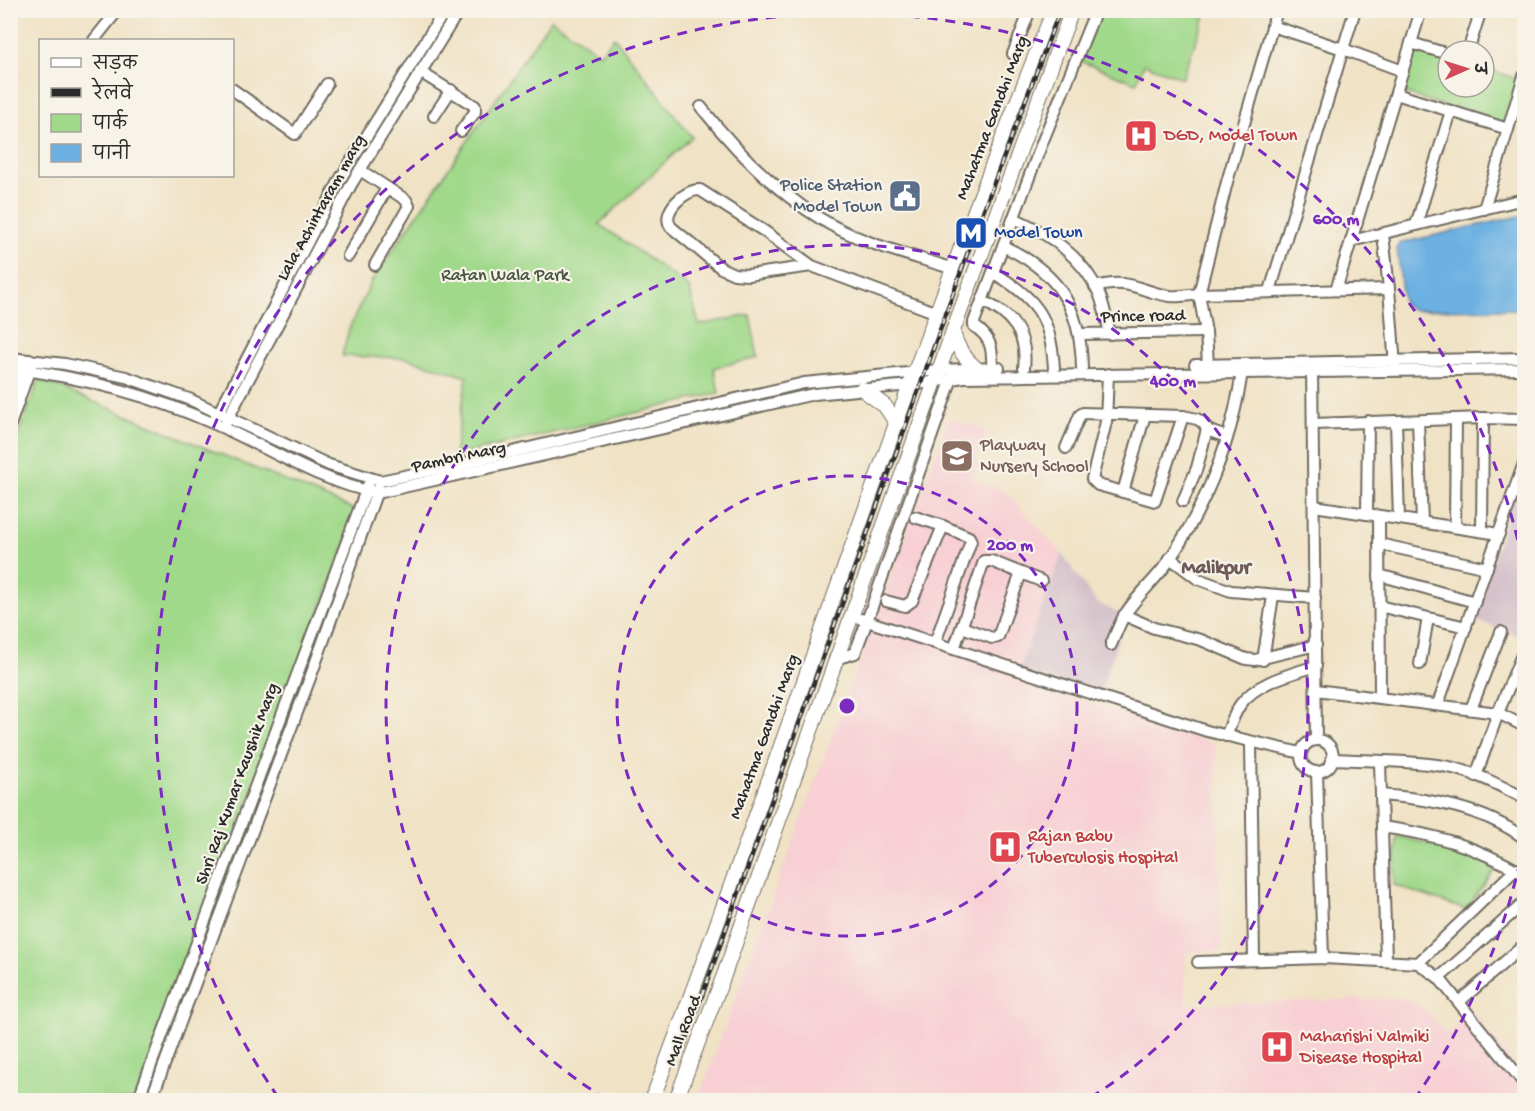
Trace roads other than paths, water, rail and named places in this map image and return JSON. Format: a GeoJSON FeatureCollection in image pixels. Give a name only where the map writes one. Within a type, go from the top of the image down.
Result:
{"type":"FeatureCollection","features":[{"type":"Feature","properties":{"kind":"main road","name":"Mahatma Gandhi Marg"},"geometry":{"type":"LineString","coordinates":[[652,1101],[704,963],[937,313],[1054,10]]}},
{"type":"Feature","properties":{"kind":"main road","name":"Mahatma Gandhi Marg"},"geometry":{"type":"LineString","coordinates":[[724,975],[953,330],[1072,10]]}},
{"type":"Feature","properties":{"kind":"main road"},"geometry":{"type":"LineString","coordinates":[[953,330],[955,340],[964,357],[977,369]]}},
{"type":"Feature","properties":{"kind":"main road"},"geometry":{"type":"LineString","coordinates":[[862,389],[885,406],[897,424]]}},
{"type":"Feature","properties":{"kind":"main road","name":"Mall Road"},"geometry":{"type":"LineString","coordinates":[[676,1101],[724,975]]}},
{"type":"Feature","properties":{"kind":"street"},"geometry":{"type":"LineString","coordinates":[[95,39],[118,10]]}},
{"type":"Feature","properties":{"kind":"street","name":"Lala Achintaram marg"},"geometry":{"type":"LineString","coordinates":[[221,420],[342,176],[445,10]]}},
{"type":"Feature","properties":{"kind":"street","name":"Lala Achintaram marg"},"geometry":{"type":"LineString","coordinates":[[221,420],[360,170],[459,10]]}},
{"type":"Feature","properties":{"kind":"street"},"geometry":{"type":"LineString","coordinates":[[1013,54],[1030,10]]}},
{"type":"Feature","properties":{"kind":"street"},"geometry":{"type":"LineString","coordinates":[[974,326],[1096,10]]}},
{"type":"Feature","properties":{"kind":"street"},"geometry":{"type":"LineString","coordinates":[[1208,365],[1206,333],[1199,294],[1227,182],[1277,10]]}},
{"type":"Feature","properties":{"kind":"street"},"geometry":{"type":"LineString","coordinates":[[1270,291],[1354,10]]}},
{"type":"Feature","properties":{"kind":"street"},"geometry":{"type":"LineString","coordinates":[[1336,290],[1421,10]]}},
{"type":"Feature","properties":{"kind":"street"},"geometry":{"type":"LineString","coordinates":[[1472,39],[1481,10]]}},
{"type":"Feature","properties":{"kind":"street"},"geometry":{"type":"LineString","coordinates":[[1272,26],[1403,70]]}},
{"type":"Feature","properties":{"kind":"street"},"geometry":{"type":"LineString","coordinates":[[1412,43],[1436,50]]}},
{"type":"Feature","properties":{"kind":"street"},"geometry":{"type":"LineString","coordinates":[[420,72],[475,106],[475,112],[461,131]]}},
{"type":"Feature","properties":{"kind":"street"},"geometry":{"type":"LineString","coordinates":[[1484,208],[1508,129],[1521,102],[1524,76]]}},
{"type":"Feature","properties":{"kind":"street"},"geometry":{"type":"LineString","coordinates":[[234,90],[295,134],[327,84]]}},
{"type":"Feature","properties":{"kind":"street"},"geometry":{"type":"LineString","coordinates":[[434,116],[451,90]]}},
{"type":"Feature","properties":{"kind":"street"},"geometry":{"type":"LineString","coordinates":[[1396,94],[1508,129]]}},
{"type":"Feature","properties":{"kind":"street"},"geometry":{"type":"LineString","coordinates":[[701,107],[730,144],[765,176],[822,220],[854,236],[954,269]]}},
{"type":"Feature","properties":{"kind":"street"},"geometry":{"type":"LineString","coordinates":[[1416,225],[1451,111]]}},
{"type":"Feature","properties":{"kind":"street"},"geometry":{"type":"LineString","coordinates":[[360,170],[406,200],[409,206],[375,265]]}},
{"type":"Feature","properties":{"kind":"street"},"geometry":{"type":"LineString","coordinates":[[348,256],[387,188]]}},
{"type":"Feature","properties":{"kind":"street"},"geometry":{"type":"LineString","coordinates":[[812,266],[734,274],[721,268],[671,227],[667,219],[669,211],[690,191],[700,190],[765,231],[812,266],[937,313]]}},
{"type":"Feature","properties":{"kind":"street"},"geometry":{"type":"LineString","coordinates":[[1351,241],[1524,199]]}},
{"type":"Feature","properties":{"kind":"street"},"geometry":{"type":"LineString","coordinates":[[1014,218],[1051,236],[1063,246],[1095,287],[1104,309],[1110,334]]}},
{"type":"Feature","properties":{"kind":"street"},"geometry":{"type":"LineString","coordinates":[[1383,234],[1395,366]]}},
{"type":"Feature","properties":{"kind":"street"},"geometry":{"type":"LineString","coordinates":[[1003,246],[1040,267],[1065,296],[1074,313],[1080,334],[1082,368]]}},
{"type":"Feature","properties":{"kind":"street"},"geometry":{"type":"LineString","coordinates":[[994,273],[1018,288],[1036,306],[1046,324],[1053,347],[1054,368]]}},
{"type":"Feature","properties":{"kind":"street"},"geometry":{"type":"LineString","coordinates":[[1095,287],[1118,283],[1127,284],[1169,296],[1389,289]]}},
{"type":"Feature","properties":{"kind":"street"},"geometry":{"type":"LineString","coordinates":[[982,301],[997,308],[1015,324],[1024,347],[1024,368]]}},
{"type":"Feature","properties":{"kind":"street"},"geometry":{"type":"LineString","coordinates":[[953,330],[974,326],[982,331],[990,341],[992,369]]}},
{"type":"Feature","properties":{"kind":"street","name":"Prince road"},"geometry":{"type":"LineString","coordinates":[[1080,334],[1206,333]]}},
{"type":"Feature","properties":{"kind":"street"},"geometry":{"type":"LineString","coordinates":[[10,358],[24,365],[126,378],[189,399],[221,420],[329,478],[371,492]]}},
{"type":"Feature","properties":{"kind":"street"},"geometry":{"type":"LineString","coordinates":[[1395,366],[1524,358]]}},
{"type":"Feature","properties":{"kind":"street"},"geometry":{"type":"LineString","coordinates":[[10,397],[24,365]]}},
{"type":"Feature","properties":{"kind":"street"},"geometry":{"type":"LineString","coordinates":[[10,425],[24,365]]}},
{"type":"Feature","properties":{"kind":"street"},"geometry":{"type":"LineString","coordinates":[[913,379],[977,369],[1024,368],[1208,365],[1524,369]]}},
{"type":"Feature","properties":{"kind":"street"},"geometry":{"type":"LineString","coordinates":[[937,376],[952,378],[1242,372],[1312,367]]}},
{"type":"Feature","properties":{"kind":"street"},"geometry":{"type":"LineString","coordinates":[[1312,367],[1316,740]]}},
{"type":"Feature","properties":{"kind":"street"},"geometry":{"type":"LineString","coordinates":[[1111,645],[1125,615],[1170,558],[1207,495],[1239,395],[1242,372]]}},
{"type":"Feature","properties":{"kind":"street"},"geometry":{"type":"LineString","coordinates":[[1108,374],[1106,414],[1092,479],[1098,485],[1123,492],[1154,506],[1183,416]]}},
{"type":"Feature","properties":{"kind":"street"},"geometry":{"type":"LineString","coordinates":[[835,659],[855,653],[952,378]]}},
{"type":"Feature","properties":{"kind":"street","name":"Pambri Marg"},"geometry":{"type":"LineString","coordinates":[[375,480],[814,394],[862,389],[913,379]]}},
{"type":"Feature","properties":{"kind":"street","name":"Pambri Marg"},"geometry":{"type":"LineString","coordinates":[[371,492],[620,433],[804,383],[913,379]]}},
{"type":"Feature","properties":{"kind":"street"},"geometry":{"type":"LineString","coordinates":[[1066,448],[1080,415],[1086,413],[1183,416],[1197,419],[1207,429],[1227,437]]}},
{"type":"Feature","properties":{"kind":"street"},"geometry":{"type":"LineString","coordinates":[[1123,492],[1145,415]]}},
{"type":"Feature","properties":{"kind":"street"},"geometry":{"type":"LineString","coordinates":[[1313,424],[1483,418],[1524,419]]}},
{"type":"Feature","properties":{"kind":"street"},"geometry":{"type":"LineString","coordinates":[[1482,531],[1483,418]]}},
{"type":"Feature","properties":{"kind":"street"},"geometry":{"type":"LineString","coordinates":[[1455,527],[1456,419]]}},
{"type":"Feature","properties":{"kind":"street"},"geometry":{"type":"LineString","coordinates":[[221,420],[329,465],[375,480]]}},
{"type":"Feature","properties":{"kind":"street"},"geometry":{"type":"LineString","coordinates":[[1367,514],[1368,421]]}},
{"type":"Feature","properties":{"kind":"street"},"geometry":{"type":"LineString","coordinates":[[1396,421],[1399,519]]}},
{"type":"Feature","properties":{"kind":"street"},"geometry":{"type":"LineString","coordinates":[[1418,421],[1422,522]]}},
{"type":"Feature","properties":{"kind":"street"},"geometry":{"type":"LineString","coordinates":[[1183,501],[1197,468],[1207,429]]}},
{"type":"Feature","properties":{"kind":"street"},"geometry":{"type":"LineString","coordinates":[[1438,704],[1524,463]]}},
{"type":"Feature","properties":{"kind":"street","name":"Shri Raj Kumar Kaushik Marg"},"geometry":{"type":"LineString","coordinates":[[151,1101],[280,756],[375,480]]}},
{"type":"Feature","properties":{"kind":"street","name":"Shri Raj Kumar Kaushik Marg"},"geometry":{"type":"LineString","coordinates":[[138,1101],[268,751],[371,492]]}},
{"type":"Feature","properties":{"kind":"street"},"geometry":{"type":"LineString","coordinates":[[1314,506],[1499,534]]}},
{"type":"Feature","properties":{"kind":"street"},"geometry":{"type":"LineString","coordinates":[[1379,516],[1380,698]]}},
{"type":"Feature","properties":{"kind":"street"},"geometry":{"type":"LineString","coordinates":[[915,517],[969,537],[971,541],[935,643]]}},
{"type":"Feature","properties":{"kind":"street"},"geometry":{"type":"LineString","coordinates":[[886,601],[905,606],[912,601],[943,526]]}},
{"type":"Feature","properties":{"kind":"street"},"geometry":{"type":"LineString","coordinates":[[1379,544],[1487,568]]}},
{"type":"Feature","properties":{"kind":"street"},"geometry":{"type":"LineString","coordinates":[[1170,558],[1198,579],[1231,591],[1315,598]]}},
{"type":"Feature","properties":{"kind":"street"},"geometry":{"type":"LineString","coordinates":[[954,649],[984,561],[991,561],[1041,581]]}},
{"type":"Feature","properties":{"kind":"street"},"geometry":{"type":"LineString","coordinates":[[962,627],[992,639],[998,637],[1021,573]]}},
{"type":"Feature","properties":{"kind":"street"},"geometry":{"type":"LineString","coordinates":[[1379,575],[1475,602]]}},
{"type":"Feature","properties":{"kind":"street"},"geometry":{"type":"LineString","coordinates":[[1263,660],[1273,596]]}},
{"type":"Feature","properties":{"kind":"street"},"geometry":{"type":"LineString","coordinates":[[1379,606],[1466,627]]}},
{"type":"Feature","properties":{"kind":"street"},"geometry":{"type":"LineString","coordinates":[[851,615],[1226,736],[1301,753]]}},
{"type":"Feature","properties":{"kind":"street"},"geometry":{"type":"LineString","coordinates":[[1125,615],[1154,628],[1202,640],[1246,659],[1263,660],[1316,645]]}},
{"type":"Feature","properties":{"kind":"street"},"geometry":{"type":"LineString","coordinates":[[1420,664],[1428,618]]}},
{"type":"Feature","properties":{"kind":"street"},"geometry":{"type":"LineString","coordinates":[[1471,709],[1501,632]]}},
{"type":"Feature","properties":{"kind":"street"},"geometry":{"type":"LineString","coordinates":[[1476,776],[1498,713],[1520,672],[1524,650]]}},
{"type":"Feature","properties":{"kind":"street"},"geometry":{"type":"LineString","coordinates":[[1226,736],[1240,705],[1251,694],[1282,677],[1316,666]]}},
{"type":"Feature","properties":{"kind":"street"},"geometry":{"type":"LineString","coordinates":[[1316,690],[1498,713],[1524,726]]}},
{"type":"Feature","properties":{"kind":"street"},"geometry":{"type":"LineString","coordinates":[[1309,741],[1323,741],[1329,746],[1332,759],[1324,771],[1310,771],[1304,766],[1301,753],[1309,741]]}},
{"type":"Feature","properties":{"kind":"street"},"geometry":{"type":"LineString","coordinates":[[1251,742],[1254,960]]}},
{"type":"Feature","properties":{"kind":"street"},"geometry":{"type":"LineString","coordinates":[[268,751],[280,756]]}},
{"type":"Feature","properties":{"kind":"street"},"geometry":{"type":"LineString","coordinates":[[1332,759],[1445,766],[1476,776],[1524,798]]}},
{"type":"Feature","properties":{"kind":"street"},"geometry":{"type":"LineString","coordinates":[[1380,762],[1386,960]]}},
{"type":"Feature","properties":{"kind":"street"},"geometry":{"type":"LineString","coordinates":[[1317,772],[1323,958]]}},
{"type":"Feature","properties":{"kind":"street"},"geometry":{"type":"LineString","coordinates":[[1381,795],[1431,800],[1462,808],[1490,818],[1524,838]]}},
{"type":"Feature","properties":{"kind":"street"},"geometry":{"type":"LineString","coordinates":[[1382,827],[1448,839],[1484,852],[1520,871],[1418,963]]}},
{"type":"Feature","properties":{"kind":"street"},"geometry":{"type":"LineString","coordinates":[[1439,978],[1524,903]]}},
{"type":"Feature","properties":{"kind":"street"},"geometry":{"type":"LineString","coordinates":[[1459,1002],[1524,945]]}},
{"type":"Feature","properties":{"kind":"street"},"geometry":{"type":"LineString","coordinates":[[1198,962],[1323,958],[1418,963],[1439,978],[1524,1083]]}},
{"type":"Feature","properties":{"kind":"street"},"geometry":{"type":"LineString","coordinates":[[175,1002],[186,1007]]}},
{"type":"Feature","properties":{"kind":"water"},"geometry":{"type":"Polygon","coordinates":[[[1524,215],[1524,309],[1413,310],[1403,302],[1397,247],[1401,243],[1524,215]]]}},
{"type":"Feature","properties":{"kind":"railway"},"geometry":{"type":"LineString","coordinates":[[683,1049],[974,235],[1060,10]]}},
{"type":"Feature","properties":{"kind":"place","name":"DGD, Model Town"},"geometry":{"type":"Point","coordinates":[1141,136]}},
{"type":"Feature","properties":{"kind":"place","name":"Police Station Model Town"},"geometry":{"type":"Point","coordinates":[905,196]}},
{"type":"Feature","properties":{"kind":"place","name":"Model Town"},"geometry":{"type":"Point","coordinates":[971,233]}},
{"type":"Feature","properties":{"kind":"place","name":"Playway Nursery School"},"geometry":{"type":"Point","coordinates":[957,456]}},
{"type":"Feature","properties":{"kind":"place","name":"Rajan Babu Tuberculosis Hospital"},"geometry":{"type":"Point","coordinates":[1005,847]}},
{"type":"Feature","properties":{"kind":"place","name":"Maharishi Valmiki Disease Hospital"},"geometry":{"type":"Point","coordinates":[1277,1047]}},
{"type":"Feature","properties":{"kind":"district","name":"Malikpur"},"geometry":{"type":"Point","coordinates":[1216,569]}},
{"type":"Feature","properties":{"kind":"park label","name":"Ratan Wala Park"},"geometry":{"type":"Point","coordinates":[505,276]}}]}
